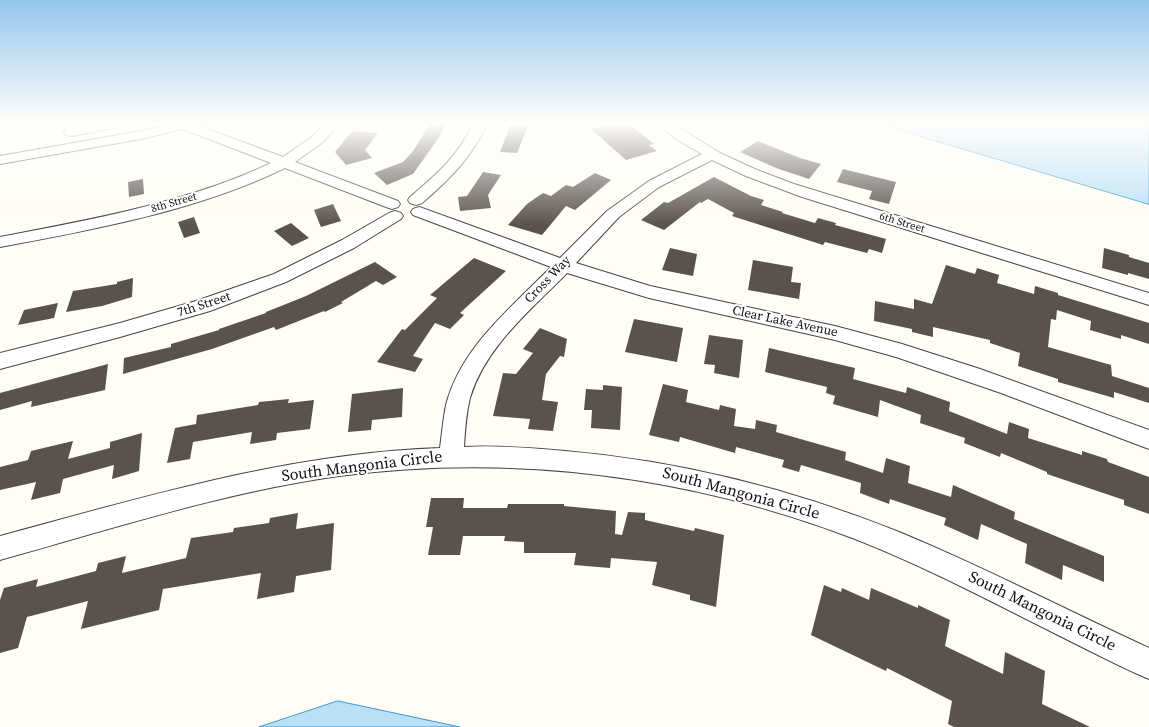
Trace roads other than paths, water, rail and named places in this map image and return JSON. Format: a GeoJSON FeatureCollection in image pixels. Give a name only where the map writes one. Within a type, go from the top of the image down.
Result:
{"type":"FeatureCollection","features":[{"type":"Feature","properties":{"kind":"street"},"geometry":{"type":"LineString","coordinates":[[0,160],[12,158]]}},
{"type":"Feature","properties":{"kind":"street"},"geometry":{"type":"LineString","coordinates":[[271,158],[410,216],[461,158]]}},
{"type":"Feature","properties":{"kind":"street","name":"8th Street"},"geometry":{"type":"LineString","coordinates":[[0,242],[146,212],[232,185],[260,174],[288,158]]}},
{"type":"Feature","properties":{"kind":"street","name":"Cross Way"},"geometry":{"type":"LineString","coordinates":[[451,456],[457,407],[464,383],[475,362],[489,342],[603,224],[629,201],[654,184],[704,158]]}},
{"type":"Feature","properties":{"kind":"street","name":"6th Street"},"geometry":{"type":"LineString","coordinates":[[720,158],[765,179],[808,194],[1149,298]]}},
{"type":"Feature","properties":{"kind":"street","name":"Clear Lake Avenue"},"geometry":{"type":"LineString","coordinates":[[418,206],[563,265],[619,283],[680,299],[804,325],[866,341],[983,378],[1149,440]]}},
{"type":"Feature","properties":{"kind":"street","name":"7th Street"},"geometry":{"type":"LineString","coordinates":[[0,361],[188,311],[280,278],[348,244],[393,210]]}},
{"type":"Feature","properties":{"kind":"street","name":"South Mangonia Circle"},"geometry":{"type":"LineString","coordinates":[[0,548],[221,489],[272,477],[339,466],[388,460],[451,456],[530,457],[593,462],[670,474],[721,485],[787,504],[856,528],[929,558],[1149,664]]}},
{"type":"Feature","properties":{"kind":"water"},"geometry":{"type":"Polygon","coordinates":[[[994,158],[1149,158],[1149,204],[994,158]]]}},
{"type":"Feature","properties":{"kind":"water"},"geometry":{"type":"Polygon","coordinates":[[[338,701],[460,727],[259,727],[338,701]]]}}]}
